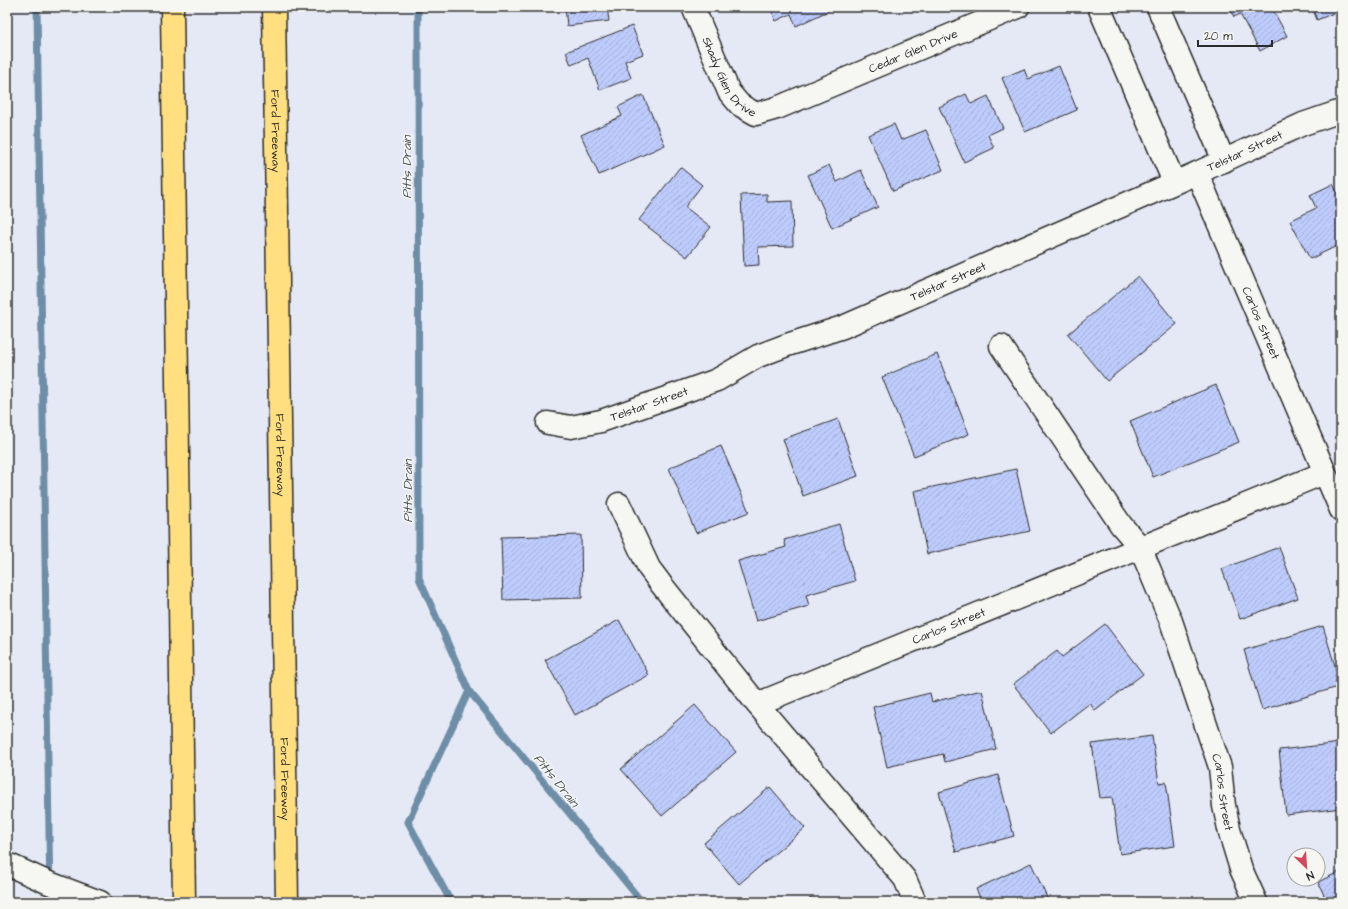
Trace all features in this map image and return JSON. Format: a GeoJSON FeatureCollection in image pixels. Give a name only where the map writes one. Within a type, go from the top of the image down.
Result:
{"type":"FeatureCollection","features":[{"type":"Feature","properties":{"kind":"highway"},"geometry":{"type":"LineString","coordinates":[[172,7],[184,902]]}},
{"type":"Feature","properties":{"kind":"highway","name":"Ford Freeway"},"geometry":{"type":"LineString","coordinates":[[274,7],[287,902]]}},
{"type":"Feature","properties":{"kind":"street","name":"Shady Glen Drive"},"geometry":{"type":"LineString","coordinates":[[692,7],[730,92],[740,105],[756,114],[777,108],[808,94]]}},
{"type":"Feature","properties":{"kind":"street","name":"Cedar Glen Drive"},"geometry":{"type":"LineString","coordinates":[[808,94],[1018,7]]}},
{"type":"Feature","properties":{"kind":"street"},"geometry":{"type":"LineString","coordinates":[[1099,7],[1174,182]]}},
{"type":"Feature","properties":{"kind":"street"},"geometry":{"type":"LineString","coordinates":[[1158,7],[1224,161]]}},
{"type":"Feature","properties":{"kind":"street","name":"Telstar Street"},"geometry":{"type":"LineString","coordinates":[[548,423],[572,426],[601,421],[717,380],[758,356],[843,327],[1197,173],[1304,124],[1341,111]]}},
{"type":"Feature","properties":{"kind":"street","name":"Carlos Street"},"geometry":{"type":"LineString","coordinates":[[1197,173],[1341,510]]}},
{"type":"Feature","properties":{"kind":"street","name":"Carlos Street"},"geometry":{"type":"LineString","coordinates":[[1001,346],[1121,525],[1140,547],[1170,621],[1206,723],[1220,767],[1224,806],[1230,833],[1241,870],[1256,902]]}},
{"type":"Feature","properties":{"kind":"street","name":"Carlos Street"},"geometry":{"type":"LineString","coordinates":[[757,704],[1324,473]]}},
{"type":"Feature","properties":{"kind":"street"},"geometry":{"type":"LineString","coordinates":[[619,504],[649,568],[757,704],[905,879],[915,902]]}},
{"type":"Feature","properties":{"kind":"street"},"geometry":{"type":"LineString","coordinates":[[7,864],[49,883],[100,902]]}},
{"type":"Feature","properties":{"kind":"building"},"geometry":{"type":"Polygon","coordinates":[[[565,7],[607,7],[609,21],[567,26],[565,7]]]}},
{"type":"Feature","properties":{"kind":"building"},"geometry":{"type":"Polygon","coordinates":[[[770,7],[826,7],[828,11],[796,26],[791,14],[776,21],[770,7]]]}},
{"type":"Feature","properties":{"kind":"building"},"geometry":{"type":"Polygon","coordinates":[[[1229,7],[1278,7],[1273,10],[1287,36],[1260,51],[1240,14],[1234,17],[1229,7]]]}},
{"type":"Feature","properties":{"kind":"building"},"geometry":{"type":"Polygon","coordinates":[[[1312,7],[1341,7],[1341,10],[1317,20],[1312,7]]]}},
{"type":"Feature","properties":{"kind":"building"},"geometry":{"type":"Polygon","coordinates":[[[632,26],[643,54],[625,61],[631,78],[600,90],[588,58],[571,65],[566,52],[632,26]]]}},
{"type":"Feature","properties":{"kind":"building"},"geometry":{"type":"Polygon","coordinates":[[[1059,66],[1077,110],[1025,132],[1002,78],[1024,69],[1028,79],[1059,66]]]}},
{"type":"Feature","properties":{"kind":"building"},"geometry":{"type":"Polygon","coordinates":[[[966,94],[971,104],[988,96],[1003,128],[988,135],[994,148],[964,162],[939,107],[966,94]]]}},
{"type":"Feature","properties":{"kind":"building"},"geometry":{"type":"Polygon","coordinates":[[[643,95],[665,145],[599,175],[581,135],[622,116],[618,107],[643,95]]]}},
{"type":"Feature","properties":{"kind":"building"},"geometry":{"type":"Polygon","coordinates":[[[894,124],[901,140],[926,130],[943,170],[893,191],[868,135],[894,124]]]}},
{"type":"Feature","properties":{"kind":"building"},"geometry":{"type":"Polygon","coordinates":[[[829,165],[837,182],[861,170],[878,207],[832,228],[808,175],[829,165]]]}},
{"type":"Feature","properties":{"kind":"building"},"geometry":{"type":"Polygon","coordinates":[[[680,167],[702,185],[685,207],[711,227],[687,257],[639,220],[680,167]]]}},
{"type":"Feature","properties":{"kind":"building"},"geometry":{"type":"Polygon","coordinates":[[[1333,184],[1341,200],[1341,244],[1310,259],[1290,221],[1316,208],[1310,195],[1333,184]]]}},
{"type":"Feature","properties":{"kind":"building"},"geometry":{"type":"Polygon","coordinates":[[[767,194],[767,202],[792,201],[793,246],[758,247],[759,265],[744,266],[741,195],[767,194]]]}},
{"type":"Feature","properties":{"kind":"building"},"geometry":{"type":"Polygon","coordinates":[[[1138,276],[1177,324],[1107,381],[1068,334],[1138,276]]]}},
{"type":"Feature","properties":{"kind":"building"},"geometry":{"type":"Polygon","coordinates":[[[937,354],[969,434],[914,456],[882,377],[937,354]]]}},
{"type":"Feature","properties":{"kind":"building"},"geometry":{"type":"Polygon","coordinates":[[[1216,385],[1239,442],[1153,477],[1130,421],[1216,385]]]}},
{"type":"Feature","properties":{"kind":"building"},"geometry":{"type":"Polygon","coordinates":[[[838,419],[858,476],[803,496],[783,439],[838,419]]]}},
{"type":"Feature","properties":{"kind":"building"},"geometry":{"type":"Polygon","coordinates":[[[721,446],[749,512],[696,533],[669,468],[721,446]]]}},
{"type":"Feature","properties":{"kind":"building"},"geometry":{"type":"Polygon","coordinates":[[[1016,469],[1030,531],[927,554],[914,491],[1016,469]]]}},
{"type":"Feature","properties":{"kind":"building"},"geometry":{"type":"Polygon","coordinates":[[[839,524],[855,581],[806,595],[809,606],[756,621],[738,561],[786,547],[784,540],[839,524]]]}},
{"type":"Feature","properties":{"kind":"building"},"geometry":{"type":"Polygon","coordinates":[[[581,535],[582,598],[503,600],[501,537],[581,535]]]}},
{"type":"Feature","properties":{"kind":"building"},"geometry":{"type":"Polygon","coordinates":[[[1279,547],[1298,598],[1240,619],[1222,569],[1279,547]]]}},
{"type":"Feature","properties":{"kind":"building"},"geometry":{"type":"Polygon","coordinates":[[[619,620],[649,675],[575,715],[545,660],[619,620]]]}},
{"type":"Feature","properties":{"kind":"building"},"geometry":{"type":"Polygon","coordinates":[[[1105,624],[1143,674],[1095,711],[1090,703],[1051,733],[1013,684],[1057,651],[1062,657],[1105,624]]]}},
{"type":"Feature","properties":{"kind":"building"},"geometry":{"type":"Polygon","coordinates":[[[1323,626],[1341,686],[1262,710],[1244,650],[1323,626]]]}},
{"type":"Feature","properties":{"kind":"building"},"geometry":{"type":"Polygon","coordinates":[[[982,690],[996,749],[945,762],[943,754],[887,767],[873,707],[930,693],[932,702],[982,690]]]}},
{"type":"Feature","properties":{"kind":"building"},"geometry":{"type":"Polygon","coordinates":[[[695,705],[736,752],[662,816],[621,769],[695,705]]]}},
{"type":"Feature","properties":{"kind":"building"},"geometry":{"type":"Polygon","coordinates":[[[1152,736],[1159,783],[1166,782],[1175,846],[1120,854],[1112,797],[1100,798],[1092,744],[1152,736]]]}},
{"type":"Feature","properties":{"kind":"building"},"geometry":{"type":"Polygon","coordinates":[[[1341,743],[1341,808],[1286,815],[1279,750],[1341,743]]]}},
{"type":"Feature","properties":{"kind":"building"},"geometry":{"type":"Polygon","coordinates":[[[998,775],[1014,836],[956,852],[939,792],[998,775]]]}},
{"type":"Feature","properties":{"kind":"building"},"geometry":{"type":"Polygon","coordinates":[[[770,787],[805,828],[739,884],[704,843],[770,787]]]}},
{"type":"Feature","properties":{"kind":"building"},"geometry":{"type":"Polygon","coordinates":[[[1031,863],[1049,902],[982,902],[976,889],[1031,863]]]}},
{"type":"Feature","properties":{"kind":"building"},"geometry":{"type":"Polygon","coordinates":[[[1341,871],[1341,902],[1327,902],[1320,887],[1326,887],[1326,878],[1341,871]]]}},
{"type":"Feature","properties":{"kind":"building"},"geometry":{"type":"Polygon","coordinates":[[[810,898],[821,902],[808,902],[810,898]]]}},
{"type":"Feature","properties":{"kind":"waterway"},"geometry":{"type":"LineString","coordinates":[[37,7],[50,902]]}},
{"type":"Feature","properties":{"kind":"waterway","name":"Pitts Drain"},"geometry":{"type":"LineString","coordinates":[[418,7],[419,578],[469,691],[642,902]]}},
{"type":"Feature","properties":{"kind":"waterway"},"geometry":{"type":"LineString","coordinates":[[451,902],[408,822],[469,691]]}}]}
